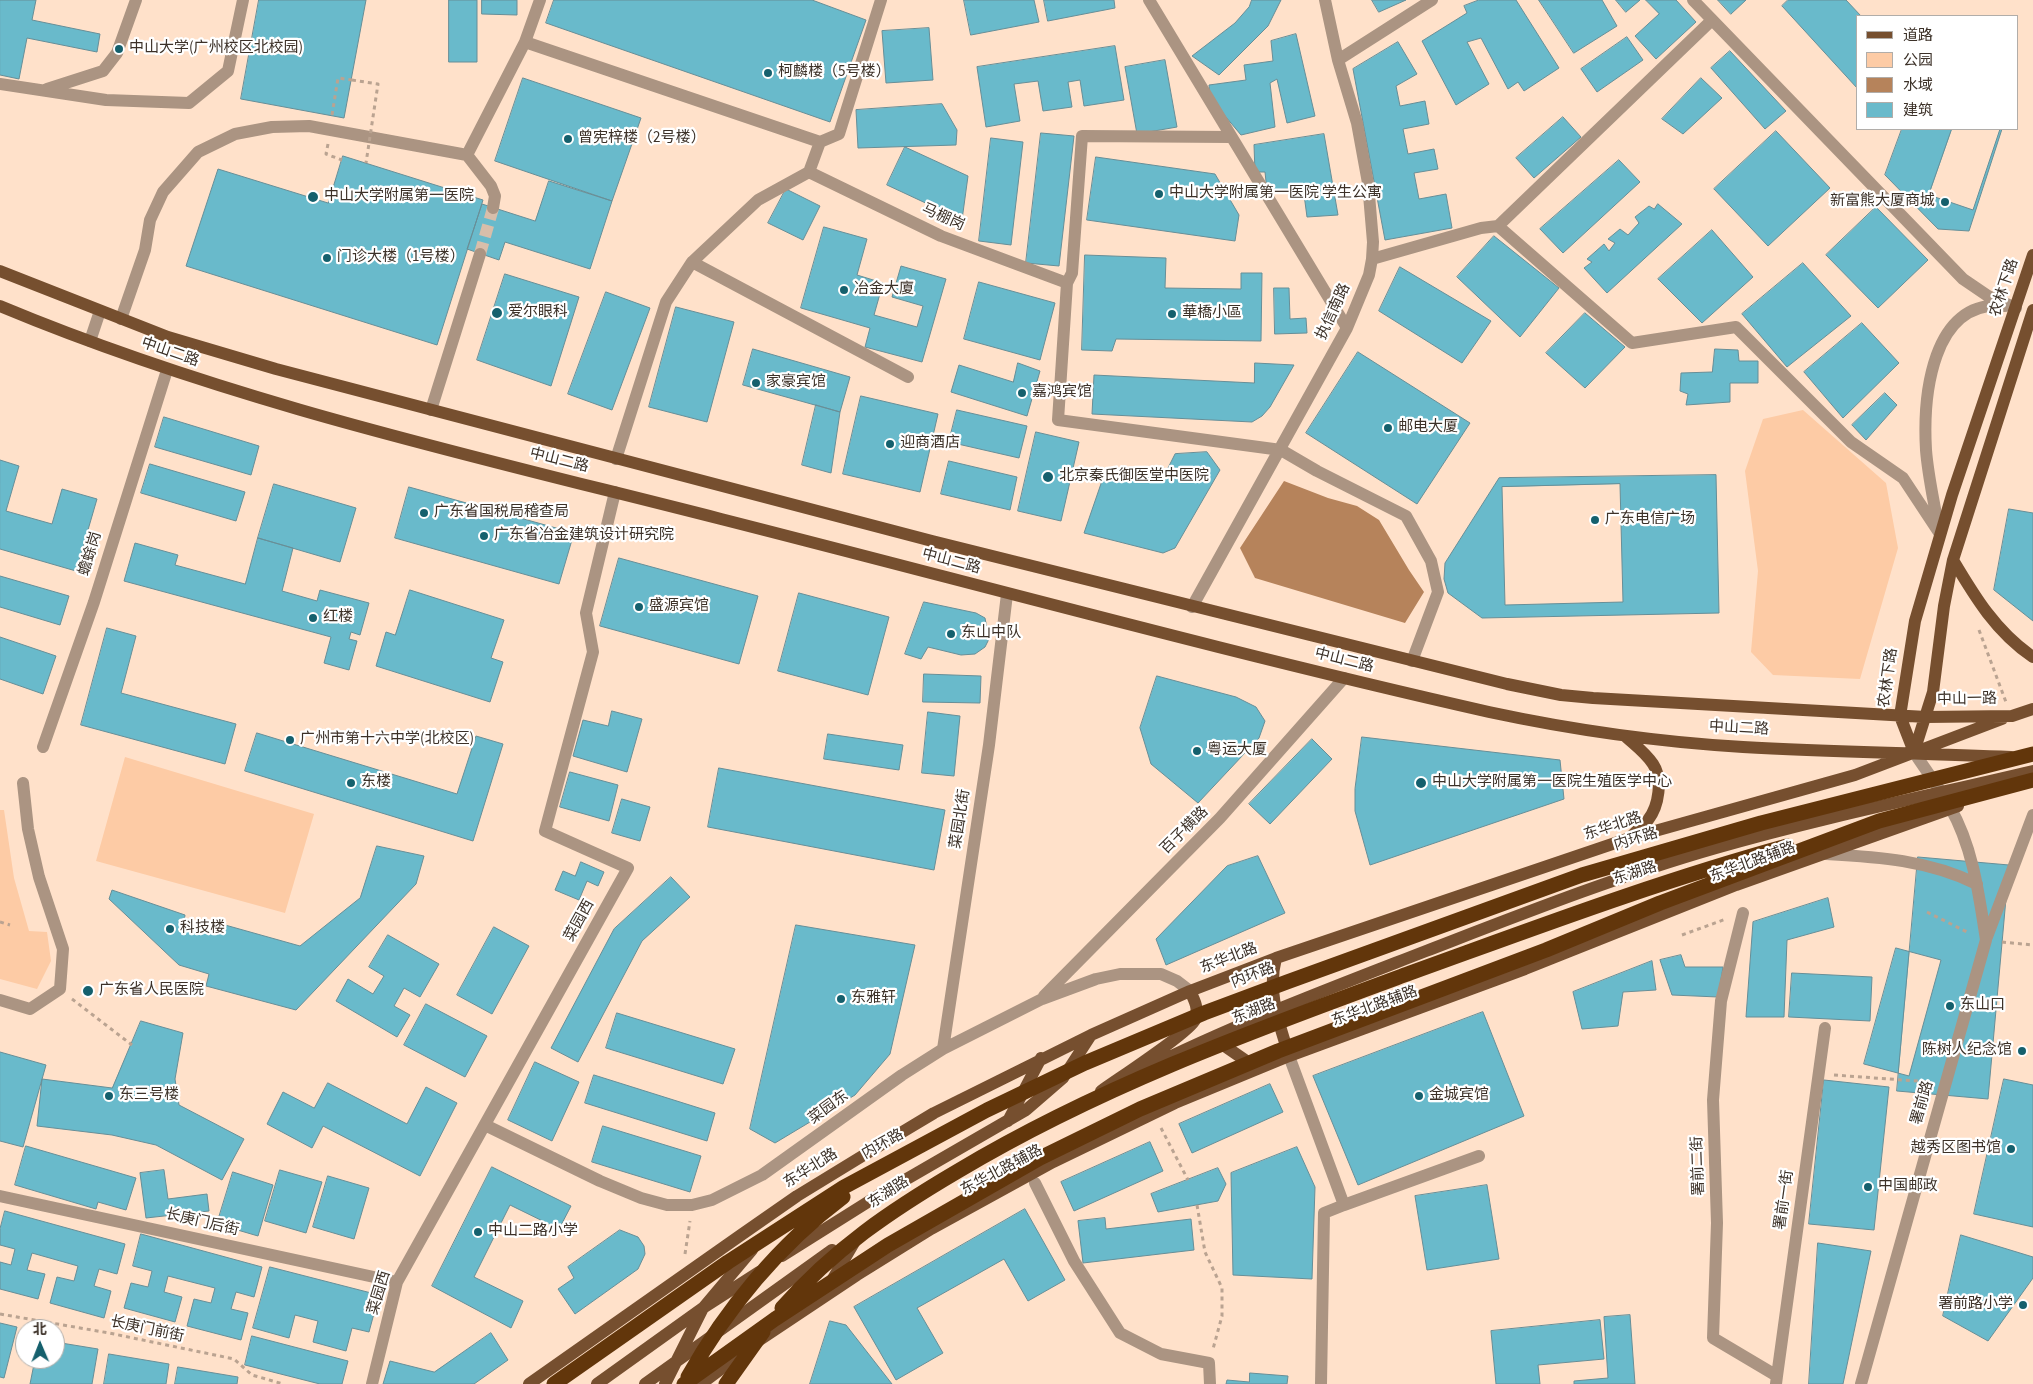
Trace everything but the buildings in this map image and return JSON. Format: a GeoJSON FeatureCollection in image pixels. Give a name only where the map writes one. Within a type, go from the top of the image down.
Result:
{"type":"FeatureCollection","features":[{"type":"Feature","properties":{"kind":"highway"},"geometry":{"type":"LineString","coordinates":[[1982,767],[2033,750]]}},
{"type":"Feature","properties":{"kind":"highway","name":"内环路"},"geometry":{"type":"LineString","coordinates":[[554,1384],[674,1299],[792,1220],[899,1156],[1035,1085],[1136,1041],[1269,989],[1582,875],[1695,841],[2033,754]]}},
{"type":"Feature","properties":{"kind":"highway"},"geometry":{"type":"LineString","coordinates":[[684,1384],[775,1318],[896,1240],[1031,1163],[1140,1109],[1278,1051],[1537,953],[1668,900],[1880,821],[2033,778]]}},
{"type":"Feature","properties":{"kind":"highway","name":"东湖路"},"geometry":{"type":"LineString","coordinates":[[726,1384],[778,1311],[836,1253],[914,1197],[986,1154],[1040,1125],[1198,1052],[1537,927],[1698,871],[1880,821]]}},
{"type":"Feature","properties":{"kind":"highway","name":"东湖路"},"geometry":{"type":"LineString","coordinates":[[684,1384],[747,1289],[784,1249],[839,1200],[899,1156]]}},
{"type":"Feature","properties":{"kind":"main road","name":"农林下路"},"geometry":{"type":"LineString","coordinates":[[1914,752],[1900,716],[1915,622],[1940,534],[2033,255]]}},
{"type":"Feature","properties":{"kind":"main road","name":"中山二路"},"geometry":{"type":"LineString","coordinates":[[0,271],[121,320],[208,350],[616,459],[1192,607],[1507,684],[1562,695],[1639,702],[1900,716]]}},
{"type":"Feature","properties":{"kind":"main road","name":"中山二路"},"geometry":{"type":"LineString","coordinates":[[0,306],[168,370],[336,419],[1007,594],[1344,678],[1530,721],[1625,736],[1743,747],[1914,752]]}},
{"type":"Feature","properties":{"kind":"main road"},"geometry":{"type":"LineString","coordinates":[[2032,311],[1953,560],[1944,606],[1933,692],[1914,752],[2033,758]]}},
{"type":"Feature","properties":{"kind":"main road"},"geometry":{"type":"LineString","coordinates":[[1953,560],[1987,614],[2018,647],[2033,657]]}},
{"type":"Feature","properties":{"kind":"main road","name":"中山一路"},"geometry":{"type":"LineString","coordinates":[[1900,716],[2012,716],[2033,709]]}},
{"type":"Feature","properties":{"kind":"main road","name":"东华北路"},"geometry":{"type":"LineString","coordinates":[[529,1384],[797,1196],[934,1113],[1041,1058],[1091,1035],[1190,991],[1276,958],[1630,838],[1855,775],[2012,716]]}},
{"type":"Feature","properties":{"kind":"main road"},"geometry":{"type":"LineString","coordinates":[[1625,736],[1654,764],[1658,773],[1659,787],[1654,809],[1649,819],[1630,838]]}},
{"type":"Feature","properties":{"kind":"main road"},"geometry":{"type":"LineString","coordinates":[[645,1384],[901,1202],[981,1154],[1101,1091],[1212,1037],[1521,914],[1691,855],[1759,836],[2033,771]]}},
{"type":"Feature","properties":{"kind":"main road","name":"东华北路辅路"},"geometry":{"type":"LineString","coordinates":[[761,1339],[931,1229],[993,1194],[1111,1133],[1175,1103],[1257,1068],[1525,969],[1773,872],[2033,778]]}},
{"type":"Feature","properties":{"kind":"main road"},"geometry":{"type":"LineString","coordinates":[[1691,855],[1773,872]]}},
{"type":"Feature","properties":{"kind":"main road"},"geometry":{"type":"LineString","coordinates":[[1276,958],[1272,972],[1274,1011],[1289,1056]]}},
{"type":"Feature","properties":{"kind":"main road"},"geometry":{"type":"LineString","coordinates":[[1101,1091],[1182,1034],[1194,1023],[1197,1010],[1190,991]]}},
{"type":"Feature","properties":{"kind":"main road"},"geometry":{"type":"LineString","coordinates":[[597,1384],[703,1308],[887,1190],[1008,1121],[1042,1098],[1063,1078],[1091,1035]]}},
{"type":"Feature","properties":{"kind":"main road"},"geometry":{"type":"LineString","coordinates":[[1212,1037],[1257,1068]]}},
{"type":"Feature","properties":{"kind":"main road"},"geometry":{"type":"LineString","coordinates":[[1008,1121],[1041,1058]]}},
{"type":"Feature","properties":{"kind":"main road"},"geometry":{"type":"LineString","coordinates":[[665,1384],[703,1308],[797,1196]]}},
{"type":"Feature","properties":{"kind":"main road"},"geometry":{"type":"LineString","coordinates":[[801,1273],[819,1301],[864,1227]]}},
{"type":"Feature","properties":{"kind":"main road"},"geometry":{"type":"LineString","coordinates":[[701,1384],[761,1339]]}},
{"type":"Feature","properties":{"kind":"main road"},"geometry":{"type":"LineString","coordinates":[[721,1384],[737,1362],[761,1339]]}},
{"type":"Feature","properties":{"kind":"street"},"geometry":{"type":"LineString","coordinates":[[43,90],[103,71],[117,53],[136,0]]}},
{"type":"Feature","properties":{"kind":"street"},"geometry":{"type":"LineString","coordinates":[[0,84],[106,100],[189,104],[228,71],[243,0]]}},
{"type":"Feature","properties":{"kind":"street"},"geometry":{"type":"LineString","coordinates":[[467,155],[525,42],[540,0]]}},
{"type":"Feature","properties":{"kind":"street"},"geometry":{"type":"LineString","coordinates":[[525,42],[820,142],[840,134],[881,0]]}},
{"type":"Feature","properties":{"kind":"street"},"geometry":{"type":"LineString","coordinates":[[1148,0],[1347,328]]}},
{"type":"Feature","properties":{"kind":"street","name":"执信南路"},"geometry":{"type":"LineString","coordinates":[[1192,607],[1281,450],[1347,328],[1368,276],[1372,259],[1371,214],[1363,152],[1357,123],[1338,60],[1325,0]]}},
{"type":"Feature","properties":{"kind":"street"},"geometry":{"type":"LineString","coordinates":[[1338,60],[1432,0]]}},
{"type":"Feature","properties":{"kind":"street"},"geometry":{"type":"LineString","coordinates":[[1693,0],[1963,279],[1988,296],[2016,308]]}},
{"type":"Feature","properties":{"kind":"street"},"geometry":{"type":"LineString","coordinates":[[1372,259],[1481,228],[1498,226],[1712,20]]}},
{"type":"Feature","properties":{"kind":"street"},"geometry":{"type":"LineString","coordinates":[[121,320],[145,250],[150,220],[163,192],[198,152],[235,134],[272,127],[309,126],[467,155],[491,186],[495,196],[493,208]]}},
{"type":"Feature","properties":{"kind":"street"},"geometry":{"type":"LineString","coordinates":[[1231,137],[1082,136],[1072,273],[1067,283],[1058,420],[1281,450],[1317,471],[1406,516],[1430,561],[1438,592],[1412,661]]}},
{"type":"Feature","properties":{"kind":"street"},"geometry":{"type":"LineString","coordinates":[[616,459],[666,302],[692,262],[758,200],[809,172],[820,142]]}},
{"type":"Feature","properties":{"kind":"street","name":"马棚岗"},"geometry":{"type":"LineString","coordinates":[[809,172],[941,236],[1067,283]]}},
{"type":"Feature","properties":{"kind":"street"},"geometry":{"type":"LineString","coordinates":[[1498,226],[1632,343],[1736,327],[1851,442],[1903,478],[1940,534]]}},
{"type":"Feature","properties":{"kind":"street"},"geometry":{"type":"LineString","coordinates":[[431,410],[480,254]]}},
{"type":"Feature","properties":{"kind":"street"},"geometry":{"type":"LineString","coordinates":[[692,262],[908,377]]}},
{"type":"Feature","properties":{"kind":"street"},"geometry":{"type":"LineString","coordinates":[[1940,534],[1929,477],[1926,442],[1930,384],[1938,349],[1945,335],[1954,324],[1972,312],[1989,306],[2032,311]]}},
{"type":"Feature","properties":{"kind":"street"},"geometry":{"type":"LineString","coordinates":[[90,341],[100,311]]}},
{"type":"Feature","properties":{"kind":"street","name":"蟾蜍岗"},"geometry":{"type":"LineString","coordinates":[[43,748],[94,602],[168,370]]}},
{"type":"Feature","properties":{"kind":"street","name":"菜园西"},"geometry":{"type":"LineString","coordinates":[[372,1384],[397,1282],[628,868],[545,831],[592,652],[586,613],[615,492]]}},
{"type":"Feature","properties":{"kind":"street","name":"菜园北街"},"geometry":{"type":"LineString","coordinates":[[943,1049],[989,745],[1007,594]]}},
{"type":"Feature","properties":{"kind":"street","name":"百子横路"},"geometry":{"type":"LineString","coordinates":[[1042,999],[1220,818],[1344,678]]}},
{"type":"Feature","properties":{"kind":"street","name":"署前路"},"geometry":{"type":"LineString","coordinates":[[1861,1384],[1986,940],[1977,884],[1962,832],[1952,808],[1914,752]]}},
{"type":"Feature","properties":{"kind":"street"},"geometry":{"type":"LineString","coordinates":[[0,1000],[30,1009],[60,989],[63,949],[39,877],[30,838],[23,784]]}},
{"type":"Feature","properties":{"kind":"street"},"geometry":{"type":"LineString","coordinates":[[1986,940],[2033,815]]}},
{"type":"Feature","properties":{"kind":"street"},"geometry":{"type":"LineString","coordinates":[[1826,854],[1910,861],[1948,871],[1977,884]]}},
{"type":"Feature","properties":{"kind":"street","name":"署前二街"},"geometry":{"type":"LineString","coordinates":[[1743,913],[1721,1001],[1713,1100],[1717,1223],[1713,1338],[1776,1380]]}},
{"type":"Feature","properties":{"kind":"street","name":"菜园东"},"geometry":{"type":"LineString","coordinates":[[485,1125],[600,1181],[641,1198],[667,1205],[692,1205],[712,1200],[762,1175],[943,1049],[1042,999],[1096,978],[1120,974],[1161,974],[1177,981],[1190,991]]}},
{"type":"Feature","properties":{"kind":"street","name":"署前一街"},"geometry":{"type":"LineString","coordinates":[[1776,1380],[1824,1028]]}},
{"type":"Feature","properties":{"kind":"street"},"geometry":{"type":"LineString","coordinates":[[1289,1056],[1344,1205]]}},
{"type":"Feature","properties":{"kind":"street"},"geometry":{"type":"LineString","coordinates":[[1321,1384],[1324,1213],[1479,1156]]}},
{"type":"Feature","properties":{"kind":"street"},"geometry":{"type":"LineString","coordinates":[[1035,1183],[1074,1261],[1120,1333],[1161,1354],[1209,1364],[1210,1384]]}},
{"type":"Feature","properties":{"kind":"street","name":"长庚门后街"},"geometry":{"type":"LineString","coordinates":[[0,1196],[397,1282]]}},
{"type":"Feature","properties":{"kind":"path"},"geometry":{"type":"LineString","coordinates":[[332,116],[338,78],[378,84],[366,163]]}},
{"type":"Feature","properties":{"kind":"path"},"geometry":{"type":"LineString","coordinates":[[1977,624],[2012,716]]}},
{"type":"Feature","properties":{"kind":"path"},"geometry":{"type":"LineString","coordinates":[[1927,912],[1986,940],[2033,945]]}},
{"type":"Feature","properties":{"kind":"path"},"geometry":{"type":"LineString","coordinates":[[1682,935],[1743,913]]}},
{"type":"Feature","properties":{"kind":"path"},"geometry":{"type":"LineString","coordinates":[[0,922],[10,925]]}},
{"type":"Feature","properties":{"kind":"path"},"geometry":{"type":"LineString","coordinates":[[60,989],[132,1045]]}},
{"type":"Feature","properties":{"kind":"path"},"geometry":{"type":"LineString","coordinates":[[1818,1073],[1946,1083]]}},
{"type":"Feature","properties":{"kind":"path"},"geometry":{"type":"LineString","coordinates":[[1158,1123],[1188,1180]]}},
{"type":"Feature","properties":{"kind":"path"},"geometry":{"type":"LineString","coordinates":[[682,1276],[692,1205]]}},
{"type":"Feature","properties":{"kind":"path"},"geometry":{"type":"LineString","coordinates":[[1197,1205],[1205,1252],[1222,1288],[1222,1316],[1209,1364]]}},
{"type":"Feature","properties":{"kind":"path","name":"长庚门前街"},"geometry":{"type":"LineString","coordinates":[[0,1314],[109,1333],[234,1359],[252,1376],[283,1384]]}},
{"type":"Feature","properties":{"kind":"green space"},"geometry":{"type":"Polygon","coordinates":[[[1803,410],[1886,483],[1898,548],[1860,679],[1773,675],[1751,652],[1758,571],[1745,471],[1763,419],[1803,410]]]}},
{"type":"Feature","properties":{"kind":"green space"},"geometry":{"type":"Polygon","coordinates":[[[125,757],[314,814],[285,913],[96,861],[125,757]]]}},
{"type":"Feature","properties":{"kind":"green space"},"geometry":{"type":"Polygon","coordinates":[[[0,810],[4,810],[14,878],[29,931],[47,932],[51,961],[37,989],[0,979],[0,810]]]}},
{"type":"Feature","properties":{"kind":"water"},"geometry":{"type":"Polygon","coordinates":[[[1284,481],[1328,498],[1357,506],[1379,520],[1424,592],[1405,623],[1255,578],[1240,548],[1284,481]]]}},
{"type":"Feature","properties":{"kind":"tunnel"},"geometry":{"type":"LineString","coordinates":[[480,254],[493,208]]}},
{"type":"Feature","properties":{"kind":"place","name":"中山大学(广州校区北校园)"},"geometry":{"type":"Point","coordinates":[119,49]}},
{"type":"Feature","properties":{"kind":"place","name":"柯麟楼（5号楼）"},"geometry":{"type":"Point","coordinates":[768,73]}},
{"type":"Feature","properties":{"kind":"place","name":"曾宪梓楼（2号楼）"},"geometry":{"type":"Point","coordinates":[568,139]}},
{"type":"Feature","properties":{"kind":"place","name":"中山大学附属第一医院 学生公寓"},"geometry":{"type":"Point","coordinates":[1159,194]}},
{"type":"Feature","properties":{"kind":"place","name":"中山大学附属第一医院"},"geometry":{"type":"Point","coordinates":[313,197]}},
{"type":"Feature","properties":{"kind":"place","name":"新富熊大厦商城"},"geometry":{"type":"Point","coordinates":[1945,202]}},
{"type":"Feature","properties":{"kind":"place","name":"门诊大楼（1号楼）"},"geometry":{"type":"Point","coordinates":[327,258]}},
{"type":"Feature","properties":{"kind":"place","name":"冶金大廈"},"geometry":{"type":"Point","coordinates":[844,290]}},
{"type":"Feature","properties":{"kind":"place","name":"爱尔眼科"},"geometry":{"type":"Point","coordinates":[497,313]}},
{"type":"Feature","properties":{"kind":"place","name":"華橋小區"},"geometry":{"type":"Point","coordinates":[1172,314]}},
{"type":"Feature","properties":{"kind":"place","name":"家豪宾馆"},"geometry":{"type":"Point","coordinates":[756,383]}},
{"type":"Feature","properties":{"kind":"place","name":"嘉鸿宾馆"},"geometry":{"type":"Point","coordinates":[1022,393]}},
{"type":"Feature","properties":{"kind":"place","name":"邮电大厦"},"geometry":{"type":"Point","coordinates":[1388,428]}},
{"type":"Feature","properties":{"kind":"place","name":"迎商酒店"},"geometry":{"type":"Point","coordinates":[890,444]}},
{"type":"Feature","properties":{"kind":"place","name":"北京秦氏御医堂中医院"},"geometry":{"type":"Point","coordinates":[1048,477]}},
{"type":"Feature","properties":{"kind":"place","name":"广东省国税局稽查局"},"geometry":{"type":"Point","coordinates":[424,513]}},
{"type":"Feature","properties":{"kind":"place","name":"广东电信广场"},"geometry":{"type":"Point","coordinates":[1595,520]}},
{"type":"Feature","properties":{"kind":"place","name":"广东省冶金建筑设计研究院"},"geometry":{"type":"Point","coordinates":[484,536]}},
{"type":"Feature","properties":{"kind":"place","name":"盛源宾馆"},"geometry":{"type":"Point","coordinates":[639,607]}},
{"type":"Feature","properties":{"kind":"place","name":"红楼"},"geometry":{"type":"Point","coordinates":[313,618]}},
{"type":"Feature","properties":{"kind":"place","name":"东山中队"},"geometry":{"type":"Point","coordinates":[951,634]}},
{"type":"Feature","properties":{"kind":"place","name":"广州市第十六中学(北校区)"},"geometry":{"type":"Point","coordinates":[290,740]}},
{"type":"Feature","properties":{"kind":"place","name":"粤运大厦"},"geometry":{"type":"Point","coordinates":[1197,751]}},
{"type":"Feature","properties":{"kind":"place","name":"东楼"},"geometry":{"type":"Point","coordinates":[351,783]}},
{"type":"Feature","properties":{"kind":"place","name":"中山大学附属第一医院生殖医学中心"},"geometry":{"type":"Point","coordinates":[1421,783]}},
{"type":"Feature","properties":{"kind":"place","name":"科技楼"},"geometry":{"type":"Point","coordinates":[170,929]}},
{"type":"Feature","properties":{"kind":"place","name":"广东省人民医院"},"geometry":{"type":"Point","coordinates":[88,991]}},
{"type":"Feature","properties":{"kind":"place","name":"东雅轩"},"geometry":{"type":"Point","coordinates":[841,999]}},
{"type":"Feature","properties":{"kind":"place","name":"东山口"},"geometry":{"type":"Point","coordinates":[1950,1006]}},
{"type":"Feature","properties":{"kind":"place","name":"陈树人纪念馆"},"geometry":{"type":"Point","coordinates":[2022,1051]}},
{"type":"Feature","properties":{"kind":"place","name":"东三号楼"},"geometry":{"type":"Point","coordinates":[109,1096]}},
{"type":"Feature","properties":{"kind":"place","name":"金城宾馆"},"geometry":{"type":"Point","coordinates":[1419,1096]}},
{"type":"Feature","properties":{"kind":"place","name":"越秀区图书馆"},"geometry":{"type":"Point","coordinates":[2011,1149]}},
{"type":"Feature","properties":{"kind":"place","name":"中国邮政"},"geometry":{"type":"Point","coordinates":[1868,1187]}},
{"type":"Feature","properties":{"kind":"place","name":"中山二路小学"},"geometry":{"type":"Point","coordinates":[478,1232]}},
{"type":"Feature","properties":{"kind":"place","name":"署前路小学"},"geometry":{"type":"Point","coordinates":[2023,1305]}}]}
